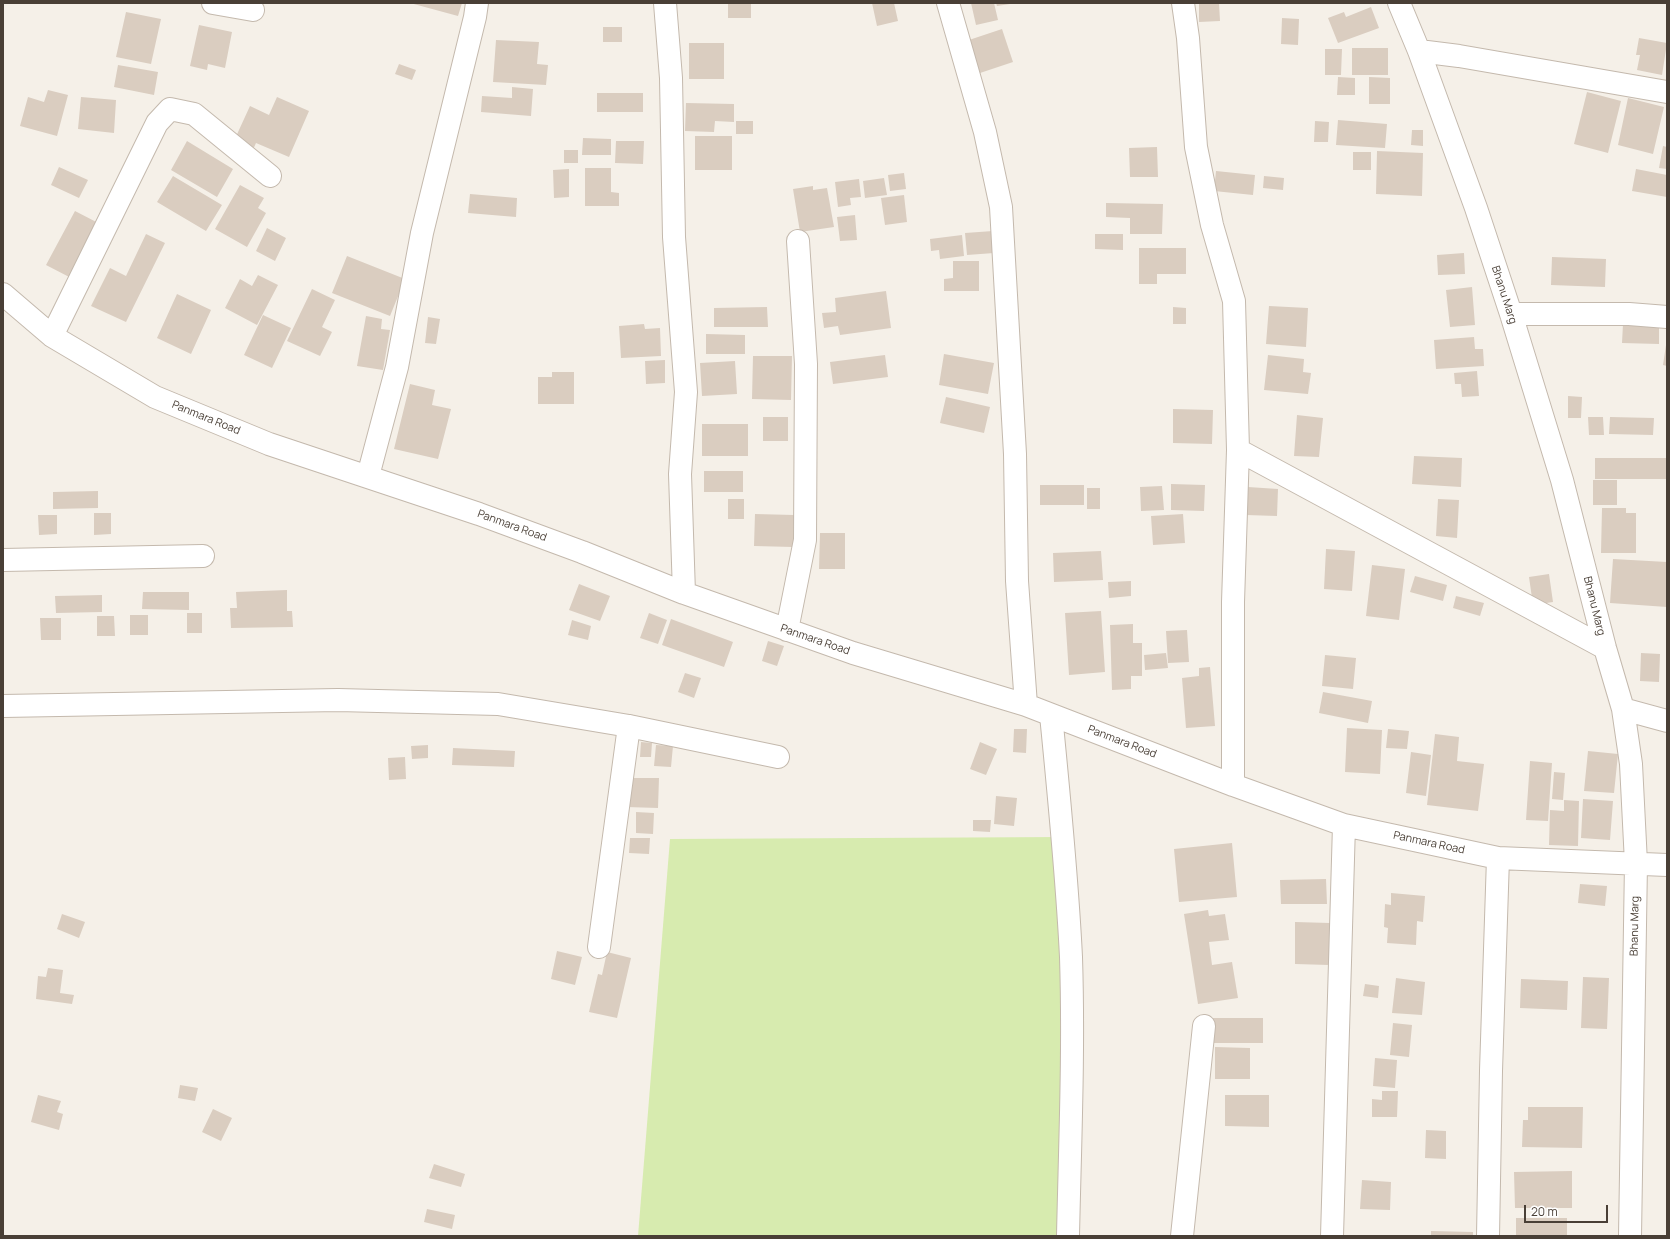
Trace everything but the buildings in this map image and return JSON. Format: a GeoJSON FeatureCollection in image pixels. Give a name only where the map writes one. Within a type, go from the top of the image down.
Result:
{"type":"FeatureCollection","features":[{"type":"Feature","properties":{"kind":"street"},"geometry":{"type":"LineString","coordinates":[[213,3],[253,10]]}},
{"type":"Feature","properties":{"kind":"street"},"geometry":{"type":"LineString","coordinates":[[368,476],[397,367],[422,233],[475,17],[477,3]]}},
{"type":"Feature","properties":{"kind":"street"},"geometry":{"type":"LineString","coordinates":[[665,3],[671,78],[674,237],[686,392],[680,474],[684,593]]}},
{"type":"Feature","properties":{"kind":"street"},"geometry":{"type":"LineString","coordinates":[[948,3],[985,132],[1001,207],[1015,454],[1017,581],[1026,705]]}},
{"type":"Feature","properties":{"kind":"street"},"geometry":{"type":"LineString","coordinates":[[1183,3],[1188,38],[1196,147],[1212,225],[1234,301],[1238,450],[1233,602],[1233,786]]}},
{"type":"Feature","properties":{"kind":"street","name":"Bhanu Marg"},"geometry":{"type":"LineString","coordinates":[[1399,3],[1419,51],[1476,208],[1511,314],[1562,480],[1605,648],[1623,709],[1631,764],[1636,863],[1630,1236]]}},
{"type":"Feature","properties":{"kind":"street"},"geometry":{"type":"LineString","coordinates":[[1419,51],[1459,56],[1667,92]]}},
{"type":"Feature","properties":{"kind":"street"},"geometry":{"type":"LineString","coordinates":[[52,336],[157,123],[170,109],[194,114],[270,176]]}},
{"type":"Feature","properties":{"kind":"street"},"geometry":{"type":"LineString","coordinates":[[787,630],[805,540],[806,364],[798,241]]}},
{"type":"Feature","properties":{"kind":"street","name":"Panmara Road"},"geometry":{"type":"LineString","coordinates":[[3,294],[52,336],[155,397],[269,444],[479,514],[582,552],[684,593],[853,653],[1026,705],[1233,786],[1344,825],[1498,858],[1667,865]]}},
{"type":"Feature","properties":{"kind":"street"},"geometry":{"type":"LineString","coordinates":[[1511,314],[1629,314],[1667,317]]}},
{"type":"Feature","properties":{"kind":"street"},"geometry":{"type":"LineString","coordinates":[[1238,450],[1605,648]]}},
{"type":"Feature","properties":{"kind":"street"},"geometry":{"type":"LineString","coordinates":[[3,560],[203,556]]}},
{"type":"Feature","properties":{"kind":"street"},"geometry":{"type":"LineString","coordinates":[[3,706],[338,700],[498,704],[629,726],[778,757]]}},
{"type":"Feature","properties":{"kind":"street"},"geometry":{"type":"LineString","coordinates":[[1623,709],[1667,721]]}},
{"type":"Feature","properties":{"kind":"street"},"geometry":{"type":"LineString","coordinates":[[1051,715],[1063,837],[1071,957],[1072,1092],[1068,1236]]}},
{"type":"Feature","properties":{"kind":"street"},"geometry":{"type":"LineString","coordinates":[[599,947],[629,726]]}},
{"type":"Feature","properties":{"kind":"street"},"geometry":{"type":"LineString","coordinates":[[1332,1236],[1344,825]]}},
{"type":"Feature","properties":{"kind":"street"},"geometry":{"type":"LineString","coordinates":[[1488,1236],[1491,1071],[1498,858]]}},
{"type":"Feature","properties":{"kind":"street"},"geometry":{"type":"LineString","coordinates":[[1182,1236],[1204,1026]]}},
{"type":"Feature","properties":{"kind":"green space"},"geometry":{"type":"Polygon","coordinates":[[[1063,837],[1068,1236],[638,1236],[670,839],[1063,837]]]}}]}
